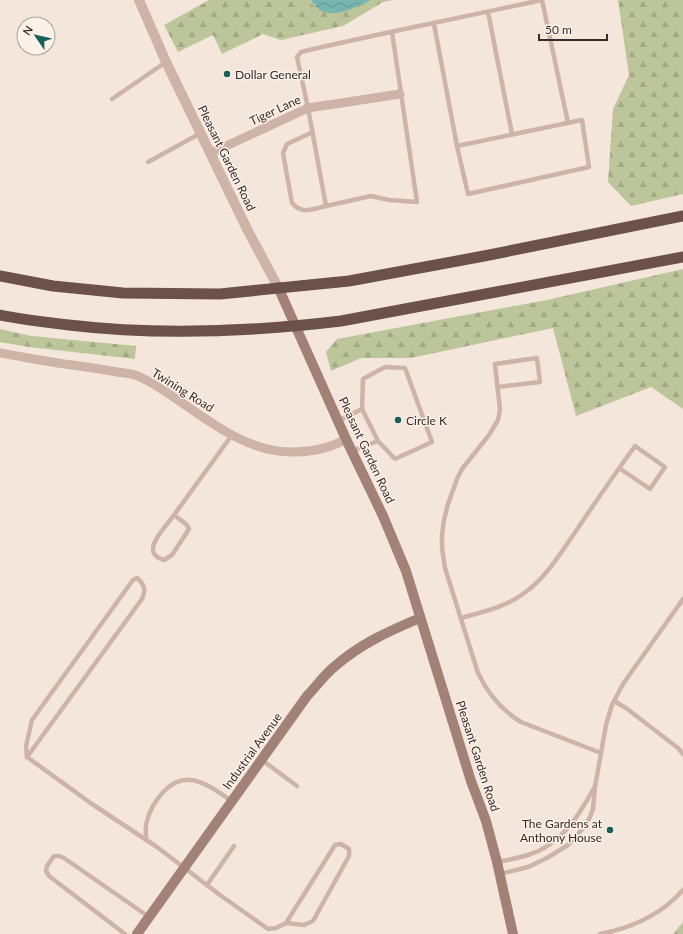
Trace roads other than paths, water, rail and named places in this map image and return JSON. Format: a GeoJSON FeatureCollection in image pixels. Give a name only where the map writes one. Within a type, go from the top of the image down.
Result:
{"type":"FeatureCollection","features":[{"type":"Feature","properties":{"kind":"highway"},"geometry":{"type":"LineString","coordinates":[[0,276],[53,286],[123,294],[220,294],[312,286],[349,281],[484,256],[683,216]]}},
{"type":"Feature","properties":{"kind":"highway"},"geometry":{"type":"LineString","coordinates":[[0,315],[20,320],[112,330],[194,332],[295,326],[341,321],[683,257]]}},
{"type":"Feature","properties":{"kind":"main road","name":"Pleasant Garden Road"},"geometry":{"type":"LineString","coordinates":[[278,288],[346,439],[383,516],[403,564],[471,781],[486,821],[498,862],[513,934]]}},
{"type":"Feature","properties":{"kind":"main road","name":"Industrial Avenue"},"geometry":{"type":"LineString","coordinates":[[138,934],[307,696],[333,668],[360,646],[391,630],[420,618]]}},
{"type":"Feature","properties":{"kind":"street","name":"Pleasant Garden Road"},"geometry":{"type":"LineString","coordinates":[[139,0],[166,62],[247,229],[278,288]]}},
{"type":"Feature","properties":{"kind":"street","name":"Tiger Lane"},"geometry":{"type":"LineString","coordinates":[[211,153],[308,108],[400,94]]}},
{"type":"Feature","properties":{"kind":"street","name":"Twining Road"},"geometry":{"type":"LineString","coordinates":[[0,353],[135,375],[160,388],[240,440],[260,448],[277,452],[303,452],[322,449],[346,439]]}},
{"type":"Feature","properties":{"kind":"lane"},"geometry":{"type":"LineString","coordinates":[[326,206],[297,57],[301,52],[541,0],[568,123]]}},
{"type":"Feature","properties":{"kind":"lane"},"geometry":{"type":"LineString","coordinates":[[488,12],[512,134]]}},
{"type":"Feature","properties":{"kind":"lane"},"geometry":{"type":"LineString","coordinates":[[434,24],[457,146],[468,194],[589,167],[582,120],[457,146]]}},
{"type":"Feature","properties":{"kind":"lane"},"geometry":{"type":"LineString","coordinates":[[312,132],[287,144],[283,153],[292,203],[298,209],[304,210],[371,196],[389,200],[417,202],[392,32]]}},
{"type":"Feature","properties":{"kind":"lane"},"geometry":{"type":"LineString","coordinates":[[112,99],[166,62]]}},
{"type":"Feature","properties":{"kind":"lane"},"geometry":{"type":"LineString","coordinates":[[148,162],[201,133]]}},
{"type":"Feature","properties":{"kind":"lane"},"geometry":{"type":"LineString","coordinates":[[497,387],[540,382],[537,358],[495,364],[497,387],[500,410],[498,420],[489,435],[462,470],[448,504],[444,520],[442,548],[445,568],[483,683],[496,702],[521,722],[601,753]]}},
{"type":"Feature","properties":{"kind":"lane"},"geometry":{"type":"LineString","coordinates":[[385,367],[405,368],[432,442],[395,459],[378,441],[362,409],[363,379],[385,367]]}},
{"type":"Feature","properties":{"kind":"lane"},"geometry":{"type":"LineString","coordinates":[[338,421],[362,409]]}},
{"type":"Feature","properties":{"kind":"lane"},"geometry":{"type":"LineString","coordinates":[[174,515],[186,524],[189,529],[172,556],[164,560],[157,558],[152,550],[152,545],[232,435]]}},
{"type":"Feature","properties":{"kind":"lane"},"geometry":{"type":"LineString","coordinates":[[352,451],[378,441]]}},
{"type":"Feature","properties":{"kind":"lane"},"geometry":{"type":"LineString","coordinates":[[461,618],[512,601],[534,585],[546,573],[619,468],[635,446],[665,467],[650,489],[619,468]]}},
{"type":"Feature","properties":{"kind":"lane"},"geometry":{"type":"LineString","coordinates":[[27,757],[142,599],[145,592],[144,586],[137,578],[133,580],[32,720],[26,746],[27,757],[92,804],[146,839],[268,929],[276,928],[286,923],[335,845],[341,844],[349,849],[349,856],[313,921],[304,925],[286,923]]}},
{"type":"Feature","properties":{"kind":"lane"},"geometry":{"type":"LineString","coordinates":[[500,874],[528,866],[554,854],[568,845],[589,819],[593,809],[595,787],[608,716],[614,701],[623,684],[683,599]]}},
{"type":"Feature","properties":{"kind":"lane"},"geometry":{"type":"LineString","coordinates":[[614,701],[632,712],[678,748],[683,754]]}},
{"type":"Feature","properties":{"kind":"lane"},"geometry":{"type":"LineString","coordinates":[[262,760],[297,786]]}},
{"type":"Feature","properties":{"kind":"lane"},"geometry":{"type":"LineString","coordinates":[[146,839],[147,821],[153,806],[172,784],[181,779],[192,780],[203,784],[233,801]]}},
{"type":"Feature","properties":{"kind":"lane"},"geometry":{"type":"LineString","coordinates":[[498,862],[527,856],[548,846],[574,821],[595,787]]}},
{"type":"Feature","properties":{"kind":"lane"},"geometry":{"type":"LineString","coordinates":[[574,821],[583,828]]}},
{"type":"Feature","properties":{"kind":"lane"},"geometry":{"type":"LineString","coordinates":[[207,885],[234,846]]}},
{"type":"Feature","properties":{"kind":"lane"},"geometry":{"type":"LineString","coordinates":[[548,846],[554,854]]}},
{"type":"Feature","properties":{"kind":"lane"},"geometry":{"type":"LineString","coordinates":[[125,934],[49,876],[46,871],[47,866],[54,856],[64,858],[150,917]]}},
{"type":"Feature","properties":{"kind":"lane"},"geometry":{"type":"LineString","coordinates":[[600,934],[615,931],[650,918],[663,909],[683,890]]}},
{"type":"Feature","properties":{"kind":"water"},"geometry":{"type":"Polygon","coordinates":[[[311,0],[371,0],[343,12],[331,13],[320,10],[311,0]]]}},
{"type":"Feature","properties":{"kind":"place","name":"Dollar General"},"geometry":{"type":"Point","coordinates":[227,74]}},
{"type":"Feature","properties":{"kind":"place","name":"Circle K"},"geometry":{"type":"Point","coordinates":[398,420]}},
{"type":"Feature","properties":{"kind":"place","name":"The Gardens at Anthony House"},"geometry":{"type":"Point","coordinates":[610,830]}}]}
